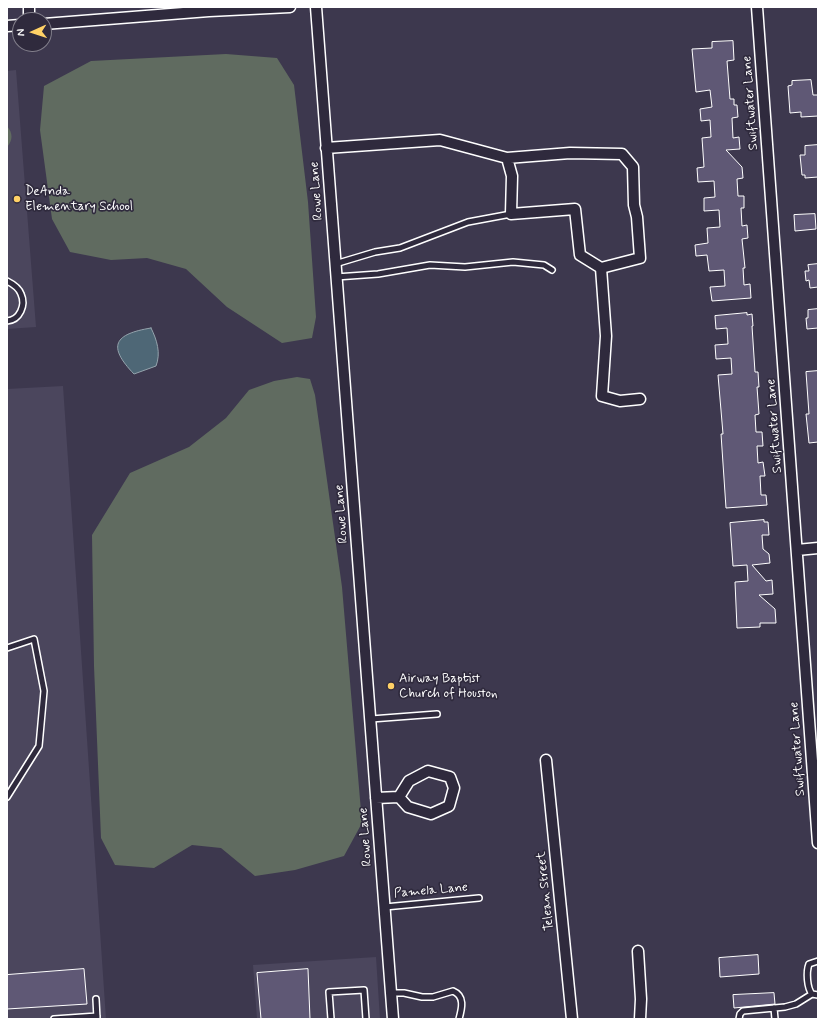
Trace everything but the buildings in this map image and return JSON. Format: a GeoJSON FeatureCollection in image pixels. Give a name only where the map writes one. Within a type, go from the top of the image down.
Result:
{"type":"FeatureCollection","features":[{"type":"Feature","properties":{"kind":"street"},"geometry":{"type":"LineString","coordinates":[[52,23],[209,9],[290,7]]}},
{"type":"Feature","properties":{"kind":"street","name":"Rowe Lane"},"geometry":{"type":"LineString","coordinates":[[316,7],[393,1019]]}},
{"type":"Feature","properties":{"kind":"street","name":"Swiftwater Lane"},"geometry":{"type":"LineString","coordinates":[[757,7],[818,843]]}},
{"type":"Feature","properties":{"kind":"street"},"geometry":{"type":"LineString","coordinates":[[326,148],[440,140],[507,158],[570,153],[622,154],[633,167],[634,206],[637,217],[640,258],[601,268],[580,255],[575,209],[512,214],[512,176],[507,158]]}},
{"type":"Feature","properties":{"kind":"street"},"geometry":{"type":"LineString","coordinates":[[601,268],[606,336],[602,396],[620,401],[640,399]]}},
{"type":"Feature","properties":{"kind":"street"},"geometry":{"type":"LineString","coordinates":[[797,550],[818,548]]}},
{"type":"Feature","properties":{"kind":"street","name":"Telean Street"},"geometry":{"type":"LineString","coordinates":[[546,760],[572,1019]]}},
{"type":"Feature","properties":{"kind":"street"},"geometry":{"type":"LineString","coordinates":[[428,771],[450,777],[454,788],[449,806],[431,814],[408,807],[399,797],[409,781],[428,771]]}},
{"type":"Feature","properties":{"kind":"street"},"geometry":{"type":"LineString","coordinates":[[376,798],[399,797]]}},
{"type":"Feature","properties":{"kind":"street"},"geometry":{"type":"LineString","coordinates":[[638,951],[641,999],[640,1019]]}},
{"type":"Feature","properties":{"kind":"lane"},"geometry":{"type":"LineString","coordinates":[[335,264],[375,252],[400,248],[468,222],[512,214]]}},
{"type":"Feature","properties":{"kind":"lane"},"geometry":{"type":"LineString","coordinates":[[336,277],[378,274],[430,265],[465,267],[513,262],[544,265],[552,270]]}},
{"type":"Feature","properties":{"kind":"lane"},"geometry":{"type":"LineString","coordinates":[[7,282],[13,284],[21,293],[23,304],[19,316],[12,321],[7,321]]}},
{"type":"Feature","properties":{"kind":"lane"},"geometry":{"type":"LineString","coordinates":[[7,648],[34,639],[44,691],[39,746],[7,797]]}},
{"type":"Feature","properties":{"kind":"lane"},"geometry":{"type":"LineString","coordinates":[[371,719],[437,714]]}},
{"type":"Feature","properties":{"kind":"lane","name":"Pamela Lane"},"geometry":{"type":"LineString","coordinates":[[385,907],[479,898]]}},
{"type":"Feature","properties":{"kind":"lane"},"geometry":{"type":"LineString","coordinates":[[818,961],[809,964],[807,969],[809,990],[812,994],[818,996]]}},
{"type":"Feature","properties":{"kind":"lane"},"geometry":{"type":"LineString","coordinates":[[331,1019],[329,992],[364,990],[366,1019]]}},
{"type":"Feature","properties":{"kind":"lane"},"geometry":{"type":"LineString","coordinates":[[391,993],[404,993],[422,997],[433,997],[448,991],[453,991],[458,993],[461,997],[461,1011],[458,1019]]}},
{"type":"Feature","properties":{"kind":"lane"},"geometry":{"type":"LineString","coordinates":[[739,1019],[742,1011],[796,1004],[812,994]]}},
{"type":"Feature","properties":{"kind":"lane"},"geometry":{"type":"LineString","coordinates":[[54,1019],[97,1018],[96,999]]}},
{"type":"Feature","properties":{"kind":"lane"},"geometry":{"type":"LineString","coordinates":[[774,1008],[775,1019]]}},
{"type":"Feature","properties":{"kind":"shaded area","name":"DeAnda Elementary School"},"geometry":{"type":"Polygon","coordinates":[[[16,70],[36,327],[7,329],[7,71],[16,70]]]}},
{"type":"Feature","properties":{"kind":"shaded area"},"geometry":{"type":"Polygon","coordinates":[[[63,386],[106,1019],[7,1019],[7,389],[63,386]]]}},
{"type":"Feature","properties":{"kind":"shaded area"},"geometry":{"type":"Polygon","coordinates":[[[376,957],[380,1019],[257,1019],[253,965],[376,957]]]}},
{"type":"Feature","properties":{"kind":"green space"},"geometry":{"type":"Polygon","coordinates":[[[226,54],[277,58],[294,85],[308,202],[316,317],[312,338],[282,343],[227,307],[186,269],[147,258],[111,260],[70,252],[52,219],[40,130],[44,86],[91,61],[226,54]]]}},
{"type":"Feature","properties":{"kind":"green space"},"geometry":{"type":"Polygon","coordinates":[[[7,126],[12,136],[7,147],[7,126]]]}},
{"type":"Feature","properties":{"kind":"green space"},"geometry":{"type":"Polygon","coordinates":[[[297,377],[310,379],[315,395],[342,587],[362,823],[344,856],[295,870],[255,876],[221,848],[192,845],[154,868],[115,865],[101,838],[94,666],[92,535],[130,473],[189,447],[226,418],[249,390],[274,381],[297,377]]]}},
{"type":"Feature","properties":{"kind":"water"},"geometry":{"type":"Polygon","coordinates":[[[151,328],[158,347],[156,366],[134,374],[120,356],[118,343],[122,338],[129,334],[151,328]]]}},
{"type":"Feature","properties":{"kind":"place","name":"DeAnda Elementary School"},"geometry":{"type":"Point","coordinates":[17,199]}},
{"type":"Feature","properties":{"kind":"place","name":"Airway Baptist Church of Houston"},"geometry":{"type":"Point","coordinates":[391,686]}}]}
